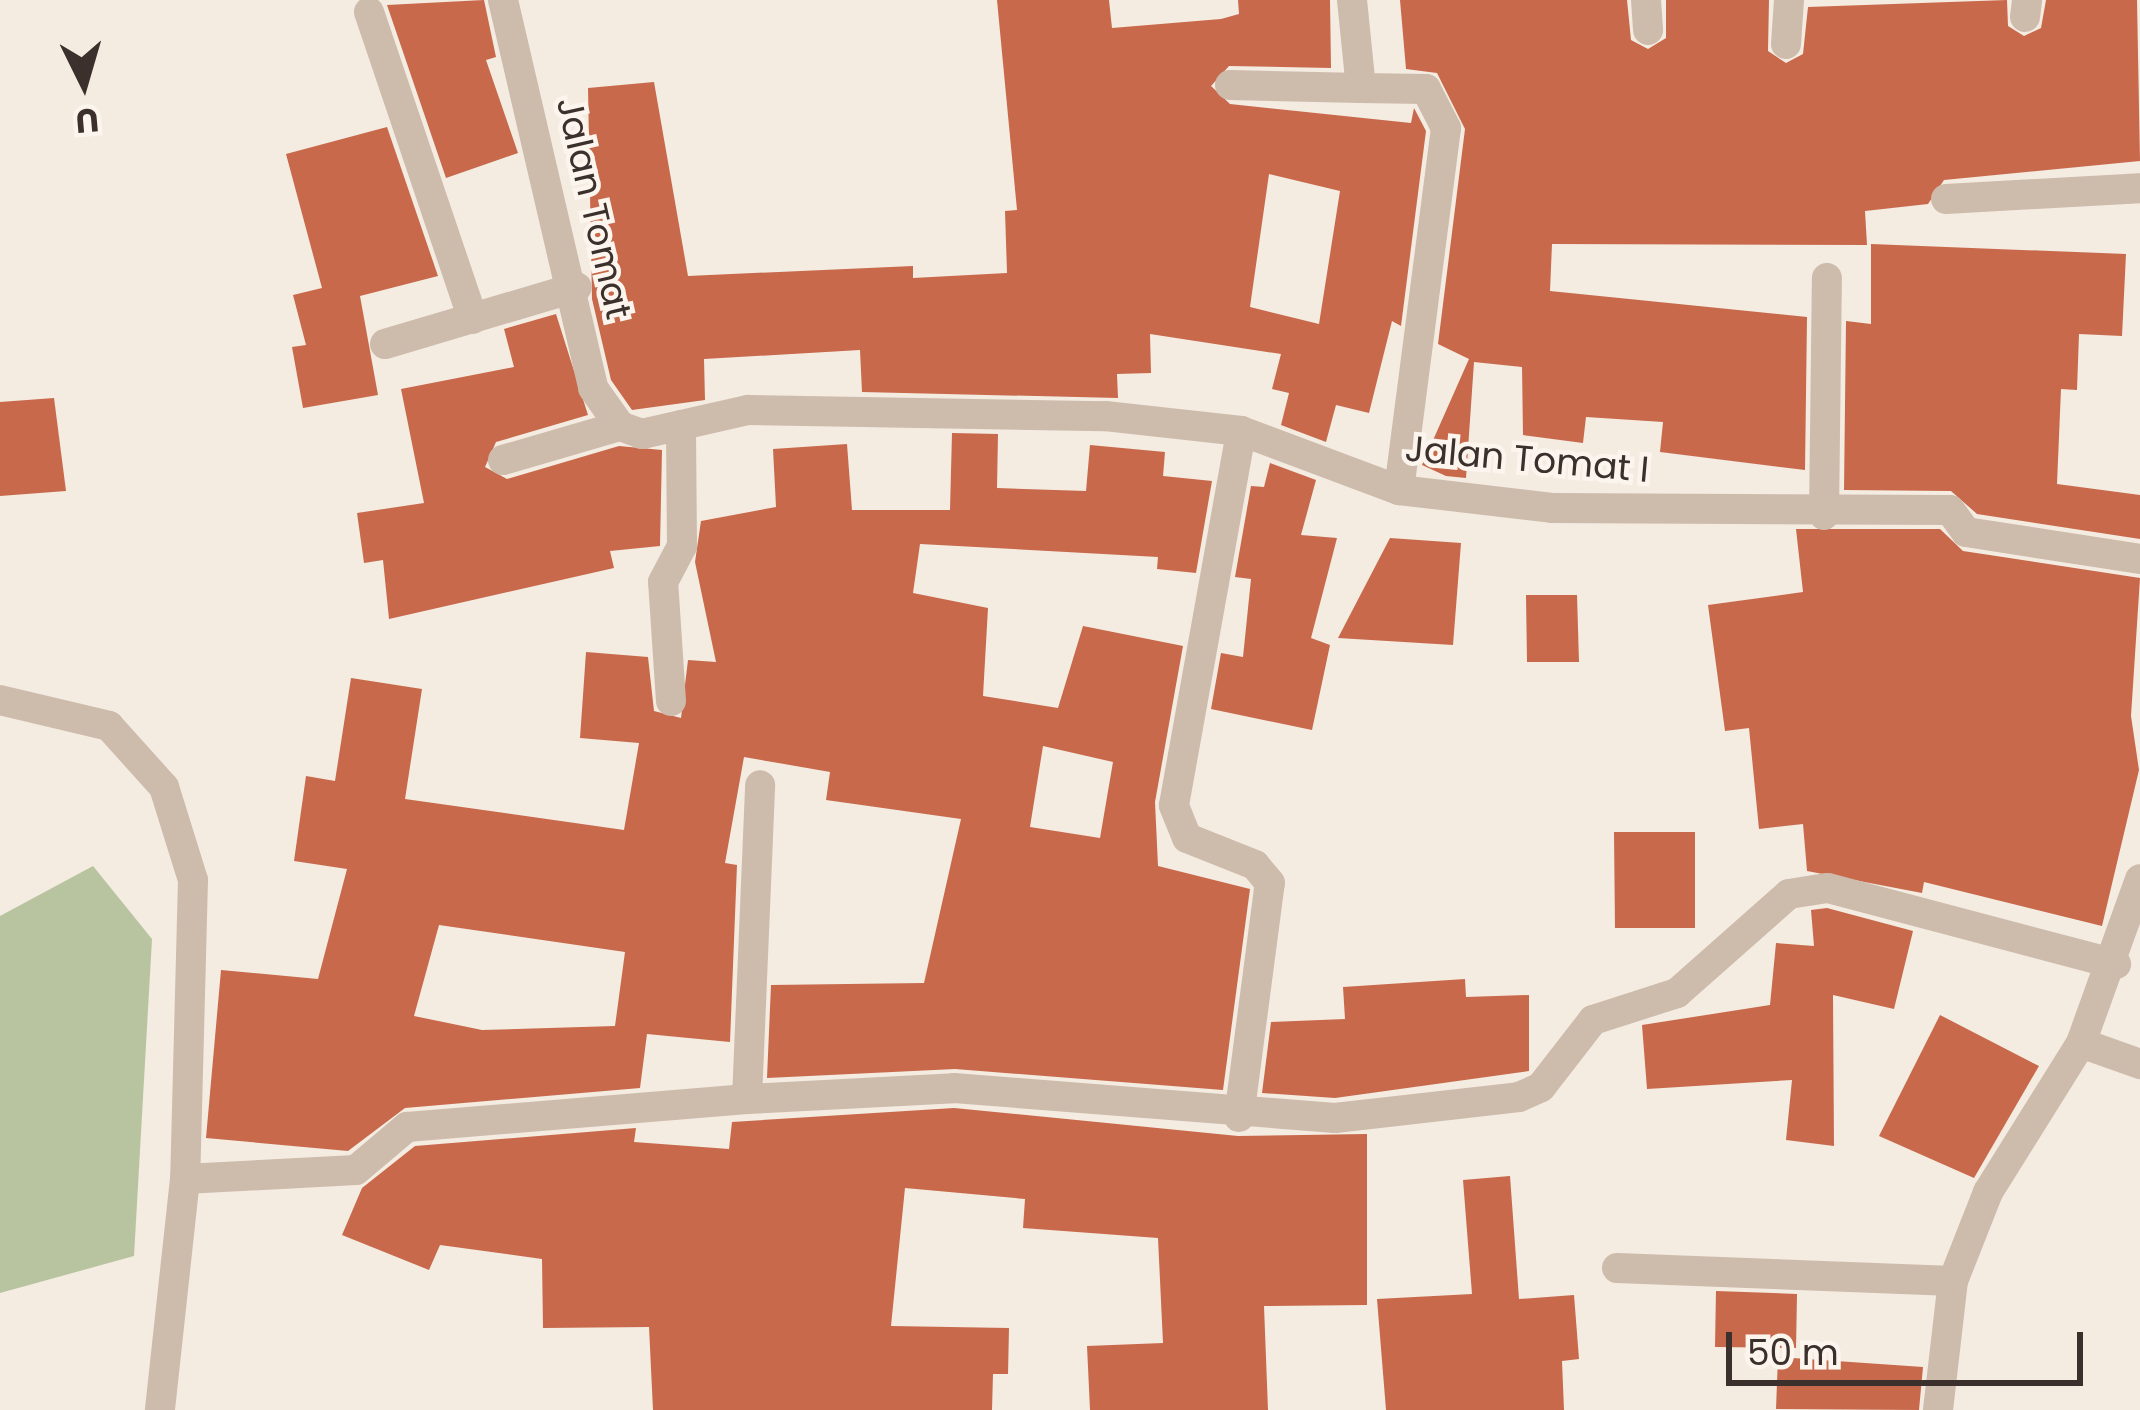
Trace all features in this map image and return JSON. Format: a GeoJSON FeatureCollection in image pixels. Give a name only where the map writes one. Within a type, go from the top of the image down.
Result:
{"type":"FeatureCollection","features":[{"type":"Feature","properties":{"kind":"street","name":"Jalan Tomat"},"geometry":{"type":"LineString","coordinates":[[503,0],[578,287],[593,388],[620,426]]}},
{"type":"Feature","properties":{"kind":"street"},"geometry":{"type":"LineString","coordinates":[[1352,0],[1361,88]]}},
{"type":"Feature","properties":{"kind":"street"},"geometry":{"type":"LineString","coordinates":[[1786,44],[1789,0]]}},
{"type":"Feature","properties":{"kind":"street"},"geometry":{"type":"LineString","coordinates":[[369,12],[473,319]]}},
{"type":"Feature","properties":{"kind":"street"},"geometry":{"type":"LineString","coordinates":[[1230,85],[1426,88],[1446,128],[1399,490]]}},
{"type":"Feature","properties":{"kind":"street"},"geometry":{"type":"LineString","coordinates":[[1946,199],[2140,188]]}},
{"type":"Feature","properties":{"kind":"street"},"geometry":{"type":"LineString","coordinates":[[1824,515],[1827,278]]}},
{"type":"Feature","properties":{"kind":"street"},"geometry":{"type":"LineString","coordinates":[[386,344],[578,287]]}},
{"type":"Feature","properties":{"kind":"street","name":"Jalan Tomat I"},"geometry":{"type":"LineString","coordinates":[[503,460],[620,426],[681,425],[748,410],[1106,416],[1241,430],[1399,490],[1552,508],[1824,515],[1950,510],[1966,532],[2140,560]]}},
{"type":"Feature","properties":{"kind":"street"},"geometry":{"type":"LineString","coordinates":[[670,701],[663,582],[682,546],[681,425]]}},
{"type":"Feature","properties":{"kind":"street"},"geometry":{"type":"LineString","coordinates":[[1239,1117],[1270,883],[1256,865],[1187,838],[1174,805],[1241,430]]}},
{"type":"Feature","properties":{"kind":"street"},"geometry":{"type":"LineString","coordinates":[[0,700],[109,727],[164,787],[193,880],[185,1179],[160,1410]]}},
{"type":"Feature","properties":{"kind":"street"},"geometry":{"type":"LineString","coordinates":[[747,1099],[760,785]]}},
{"type":"Feature","properties":{"kind":"street"},"geometry":{"type":"LineString","coordinates":[[1938,1410],[1953,1282],[1988,1192],[2081,1042],[2116,964],[2140,879]]}},
{"type":"Feature","properties":{"kind":"street"},"geometry":{"type":"LineString","coordinates":[[185,1179],[356,1170],[406,1127],[747,1099],[954,1088],[1239,1117],[1519,1097],[1541,1087],[1592,1021],[1677,993],[1789,894],[1828,888],[2116,964]]}},
{"type":"Feature","properties":{"kind":"street"},"geometry":{"type":"LineString","coordinates":[[2081,1042],[2140,1064]]}},
{"type":"Feature","properties":{"kind":"street"},"geometry":{"type":"LineString","coordinates":[[1617,1268],[1953,1282]]}},
{"type":"Feature","properties":{"kind":"green space"},"geometry":{"type":"Polygon","coordinates":[[[93,866],[152,939],[134,1256],[0,1293],[0,916],[93,866]]]}},
{"type":"Feature","properties":{"kind":"building"},"geometry":{"type":"Polygon","coordinates":[[[484,0],[496,57],[486,60],[518,153],[446,178],[387,5],[484,0]]]}},
{"type":"Feature","properties":{"kind":"building"},"geometry":{"type":"Polygon","coordinates":[[[997,0],[1109,0],[1112,28],[1221,19],[1239,14],[1238,0],[1330,0],[1331,68],[1229,66],[1211,86],[1230,104],[1411,123],[1414,108],[1426,131],[1401,326],[1392,321],[1369,413],[1336,405],[1326,442],[1281,425],[1289,393],[1272,389],[1281,354],[1150,334],[1151,373],[1117,374],[1118,398],[862,392],[860,350],[704,359],[705,400],[632,410],[611,380],[592,299],[588,88],[654,82],[688,276],[913,266],[913,278],[1007,273],[1005,211],[1017,210],[997,0]],[[1269,174],[1250,307],[1319,324],[1340,191],[1269,174]]]}},
{"type":"Feature","properties":{"kind":"building"},"geometry":{"type":"Polygon","coordinates":[[[1400,0],[1627,0],[1631,40],[1648,49],[1666,38],[1666,0],[1769,0],[1768,51],[1786,63],[1803,54],[1808,7],[2007,0],[2008,26],[2024,36],[2041,28],[2046,0],[2137,0],[2140,161],[1944,180],[1928,204],[1865,211],[1867,245],[1552,244],[1550,291],[1807,317],[1805,470],[1660,452],[1663,422],[1586,417],[1583,443],[1523,435],[1522,367],[1474,362],[1466,478],[1446,476],[1422,465],[1469,359],[1438,344],[1465,129],[1437,73],[1406,69],[1400,0]]]}},
{"type":"Feature","properties":{"kind":"building"},"geometry":{"type":"Polygon","coordinates":[[[387,127],[438,276],[360,296],[378,395],[303,408],[292,347],[306,345],[293,295],[322,288],[286,154],[387,127]]]}},
{"type":"Feature","properties":{"kind":"building"},"geometry":{"type":"Polygon","coordinates":[[[1871,244],[2126,254],[2122,336],[2079,334],[2077,390],[2061,389],[2057,484],[2140,495],[2140,539],[1977,514],[1951,491],[1844,490],[1846,321],[1871,324],[1871,244]]]}},
{"type":"Feature","properties":{"kind":"building"},"geometry":{"type":"Polygon","coordinates":[[[556,314],[588,415],[496,442],[485,467],[507,479],[619,446],[662,450],[660,546],[610,551],[614,568],[389,619],[383,560],[364,563],[357,513],[424,503],[401,389],[514,367],[504,329],[556,314]]]}},
{"type":"Feature","properties":{"kind":"building"},"geometry":{"type":"Polygon","coordinates":[[[54,398],[66,491],[0,496],[0,402],[54,398]]]}},
{"type":"Feature","properties":{"kind":"building"},"geometry":{"type":"Polygon","coordinates":[[[952,433],[998,434],[997,488],[1086,491],[1090,445],[1165,452],[1163,476],[1212,481],[1196,573],[1157,569],[1158,557],[920,544],[913,593],[988,608],[983,696],[1058,708],[1083,626],[1183,646],[1155,802],[1158,866],[1250,889],[1223,1090],[955,1069],[767,1078],[771,985],[924,983],[961,819],[826,800],[830,772],[744,757],[725,863],[737,865],[730,1042],[647,1034],[640,1088],[405,1108],[348,1151],[206,1138],[221,970],[318,979],[347,869],[294,861],[306,776],[335,781],[351,678],[422,689],[405,799],[624,830],[639,743],[580,738],[586,652],[648,657],[654,711],[681,718],[688,660],[716,662],[695,562],[701,521],[776,507],[773,449],[847,444],[852,510],[950,510],[952,433]],[[1043,746],[1030,827],[1100,838],[1113,762],[1043,746]],[[439,925],[414,1016],[482,1030],[615,1026],[625,952],[439,925]]]}},
{"type":"Feature","properties":{"kind":"building"},"geometry":{"type":"Polygon","coordinates":[[[1270,463],[1316,480],[1301,535],[1337,538],[1311,638],[1330,645],[1312,730],[1211,709],[1221,653],[1243,657],[1251,579],[1235,577],[1251,486],[1264,487],[1270,463]]]}},
{"type":"Feature","properties":{"kind":"building"},"geometry":{"type":"Polygon","coordinates":[[[1796,529],[1940,529],[1963,551],[2140,578],[2131,716],[2139,770],[2102,926],[1924,882],[1922,893],[1807,871],[1803,824],[1759,829],[1749,728],[1725,731],[1708,605],[1803,592],[1796,529]]]}},
{"type":"Feature","properties":{"kind":"building"},"geometry":{"type":"Polygon","coordinates":[[[1390,538],[1461,543],[1453,645],[1338,638],[1390,538]]]}},
{"type":"Feature","properties":{"kind":"building"},"geometry":{"type":"Polygon","coordinates":[[[1526,595],[1577,595],[1579,662],[1527,662],[1526,595]]]}},
{"type":"Feature","properties":{"kind":"building"},"geometry":{"type":"Polygon","coordinates":[[[1614,832],[1695,832],[1695,928],[1615,928],[1614,832]]]}},
{"type":"Feature","properties":{"kind":"building"},"geometry":{"type":"Polygon","coordinates":[[[1827,908],[1913,931],[1894,1009],[1833,995],[1834,1146],[1786,1140],[1792,1080],[1647,1089],[1642,1025],[1770,1005],[1776,943],[1814,946],[1811,910],[1827,908]]]}},
{"type":"Feature","properties":{"kind":"building"},"geometry":{"type":"Polygon","coordinates":[[[1465,979],[1466,997],[1529,995],[1529,1071],[1335,1098],[1262,1093],[1271,1022],[1345,1019],[1343,987],[1465,979]]]}},
{"type":"Feature","properties":{"kind":"building"},"geometry":{"type":"Polygon","coordinates":[[[1940,1015],[2039,1066],[1974,1178],[1879,1136],[1940,1015]]]}},
{"type":"Feature","properties":{"kind":"building"},"geometry":{"type":"Polygon","coordinates":[[[954,1108],[1238,1136],[1367,1134],[1367,1305],[1264,1306],[1268,1410],[1090,1410],[1087,1346],[1163,1343],[1158,1238],[1023,1228],[1025,1199],[905,1188],[891,1326],[1009,1328],[1008,1374],[993,1374],[992,1410],[653,1410],[649,1327],[543,1328],[542,1259],[440,1245],[429,1270],[342,1235],[362,1188],[415,1146],[636,1128],[634,1142],[729,1149],[732,1122],[954,1108]]]}},
{"type":"Feature","properties":{"kind":"building"},"geometry":{"type":"Polygon","coordinates":[[[1510,1176],[1519,1299],[1574,1295],[1579,1359],[1562,1361],[1564,1410],[1386,1410],[1377,1299],[1472,1294],[1463,1180],[1510,1176]]]}},
{"type":"Feature","properties":{"kind":"building"},"geometry":{"type":"Polygon","coordinates":[[[1716,1291],[1797,1294],[1796,1348],[1715,1347],[1716,1291]]]}},
{"type":"Feature","properties":{"kind":"building"},"geometry":{"type":"Polygon","coordinates":[[[1778,1357],[1923,1367],[1919,1410],[1776,1409],[1778,1357]]]}}]}
